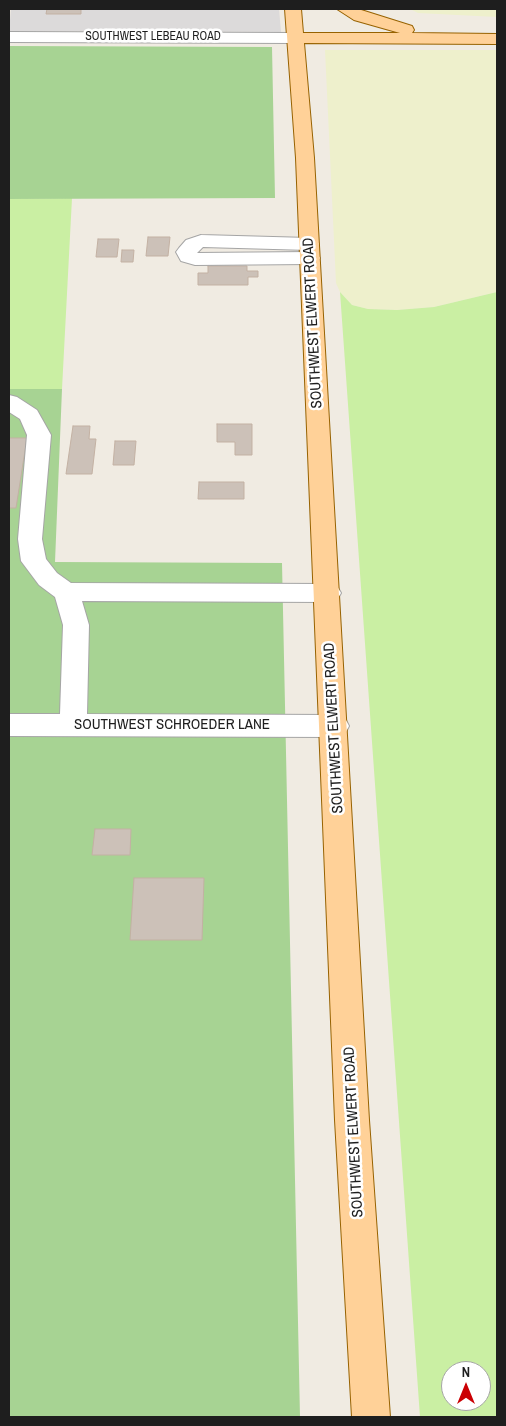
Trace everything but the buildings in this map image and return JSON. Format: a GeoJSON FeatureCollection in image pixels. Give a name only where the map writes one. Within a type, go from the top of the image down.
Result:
{"type":"FeatureCollection","features":[{"type":"Feature","properties":{"kind":"main road","name":"SOUTHWEST ELWERT ROAD"},"geometry":{"type":"LineString","coordinates":[[293,9],[310,251],[335,726],[352,1120],[371,1417]]}},
{"type":"Feature","properties":{"kind":"main road"},"geometry":{"type":"LineString","coordinates":[[308,9],[296,34],[497,39]]}},
{"type":"Feature","properties":{"kind":"main road"},"geometry":{"type":"LineString","coordinates":[[345,9],[360,16],[406,30],[479,39]]}},
{"type":"Feature","properties":{"kind":"street","name":"SOUTHWEST LEBEAU ROAD"},"geometry":{"type":"LineString","coordinates":[[9,37],[296,34]]}},
{"type":"Feature","properties":{"kind":"street"},"geometry":{"type":"LineString","coordinates":[[9,402],[29,415],[39,435],[30,539],[34,560],[48,579],[66,592],[328,593]]}},
{"type":"Feature","properties":{"kind":"street"},"geometry":{"type":"LineString","coordinates":[[66,592],[76,625],[73,725]]}},
{"type":"Feature","properties":{"kind":"street","name":"SOUTHWEST SCHROEDER LANE"},"geometry":{"type":"LineString","coordinates":[[9,725],[335,726]]}},
{"type":"Feature","properties":{"kind":"shaded area"},"geometry":{"type":"Polygon","coordinates":[[[11,9],[279,9],[281,32],[9,31],[11,9]]]}},
{"type":"Feature","properties":{"kind":"green space"},"geometry":{"type":"Polygon","coordinates":[[[410,9],[497,9],[497,17],[418,13],[410,9]]]}},
{"type":"Feature","properties":{"kind":"green space"},"geometry":{"type":"Polygon","coordinates":[[[9,46],[272,47],[275,198],[9,199],[9,46]]]}},
{"type":"Feature","properties":{"kind":"green space"},"geometry":{"type":"Polygon","coordinates":[[[325,50],[497,50],[497,292],[434,307],[397,310],[368,309],[352,305],[340,292],[336,283],[325,50]]]}},
{"type":"Feature","properties":{"kind":"green space"},"geometry":{"type":"Polygon","coordinates":[[[72,198],[62,389],[9,389],[9,199],[72,198]]]}},
{"type":"Feature","properties":{"kind":"green space"},"geometry":{"type":"Polygon","coordinates":[[[340,292],[352,305],[368,309],[397,310],[434,307],[497,292],[497,1417],[420,1417],[340,292]]]}},
{"type":"Feature","properties":{"kind":"green space"},"geometry":{"type":"Polygon","coordinates":[[[9,389],[62,389],[55,562],[282,563],[300,1417],[9,1417],[9,389]]]}}]}
